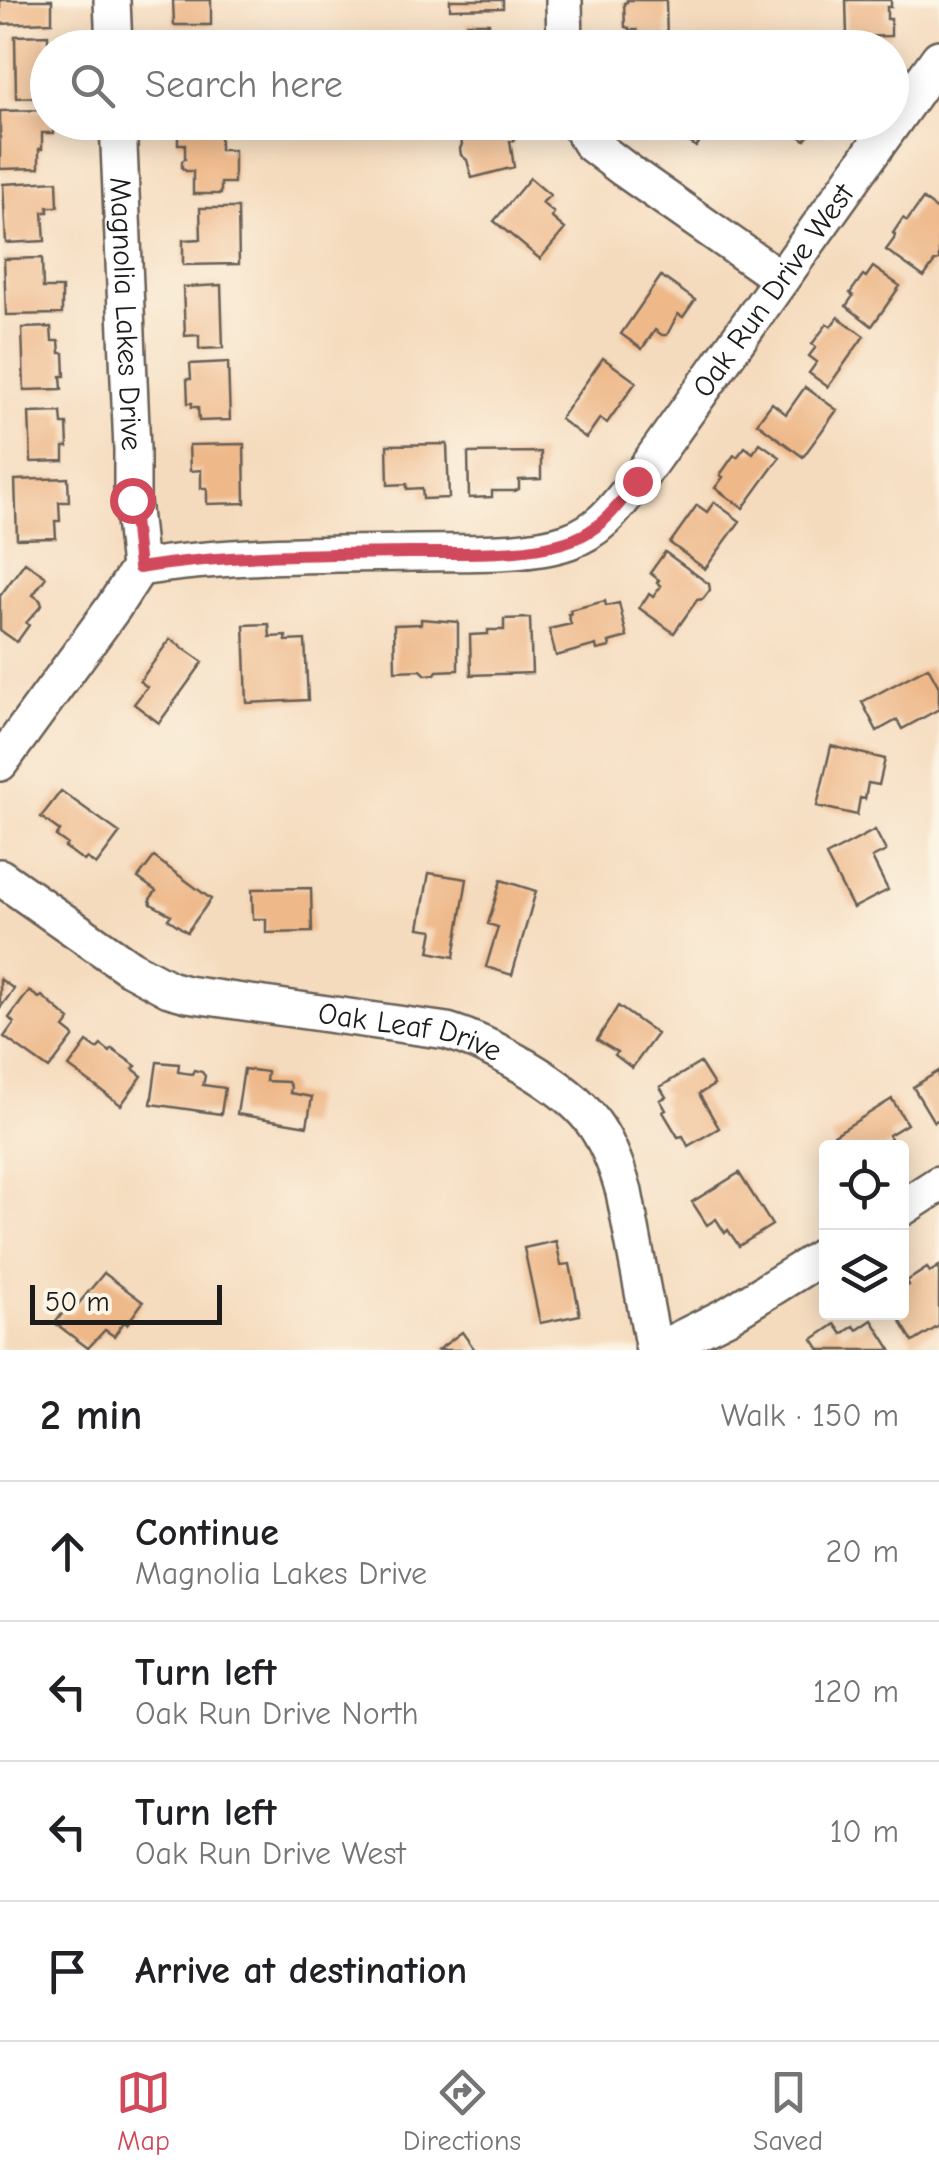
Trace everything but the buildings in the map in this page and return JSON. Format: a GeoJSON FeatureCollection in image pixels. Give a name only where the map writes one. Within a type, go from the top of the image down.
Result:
{"type":"FeatureCollection","features":[{"type":"Feature","properties":{"kind":"street"},"geometry":{"type":"LineString","coordinates":[[112,0],[113,30]]}},
{"type":"Feature","properties":{"kind":"street"},"geometry":{"type":"LineString","coordinates":[[564,0],[565,30]]}},
{"type":"Feature","properties":{"kind":"street","name":"Oak Run Drive West"},"geometry":{"type":"LineString","coordinates":[[909,100],[939,58]]}},
{"type":"Feature","properties":{"kind":"street","name":"Magnolia Lakes Drive"},"geometry":{"type":"LineString","coordinates":[[119,140],[132,500],[139,568]]}},
{"type":"Feature","properties":{"kind":"street"},"geometry":{"type":"LineString","coordinates":[[589,140],[781,279]]}},
{"type":"Feature","properties":{"kind":"street","name":"Oak Run Drive West"},"geometry":{"type":"LineString","coordinates":[[139,568],[186,560],[541,548],[567,542],[604,522],[880,140]]}},
{"type":"Feature","properties":{"kind":"street"},"geometry":{"type":"LineString","coordinates":[[0,764],[139,568]]}},
{"type":"Feature","properties":{"kind":"street","name":"Oak Leaf Drive"},"geometry":{"type":"LineString","coordinates":[[0,877],[130,968],[169,989],[447,1031],[473,1039],[525,1066],[591,1119],[617,1167],[656,1350]]}},
{"type":"Feature","properties":{"kind":"street"},"geometry":{"type":"LineString","coordinates":[[909,1203],[939,1184]]}},
{"type":"Feature","properties":{"kind":"street"},"geometry":{"type":"LineString","coordinates":[[656,1350],[728,1315],[819,1258]]}},
{"type":"Feature","properties":{"kind":"route"},"geometry":{"type":"LineString","coordinates":[[132,500],[139,568],[186,560],[541,548],[567,542],[604,522],[637,481]]}}]}
